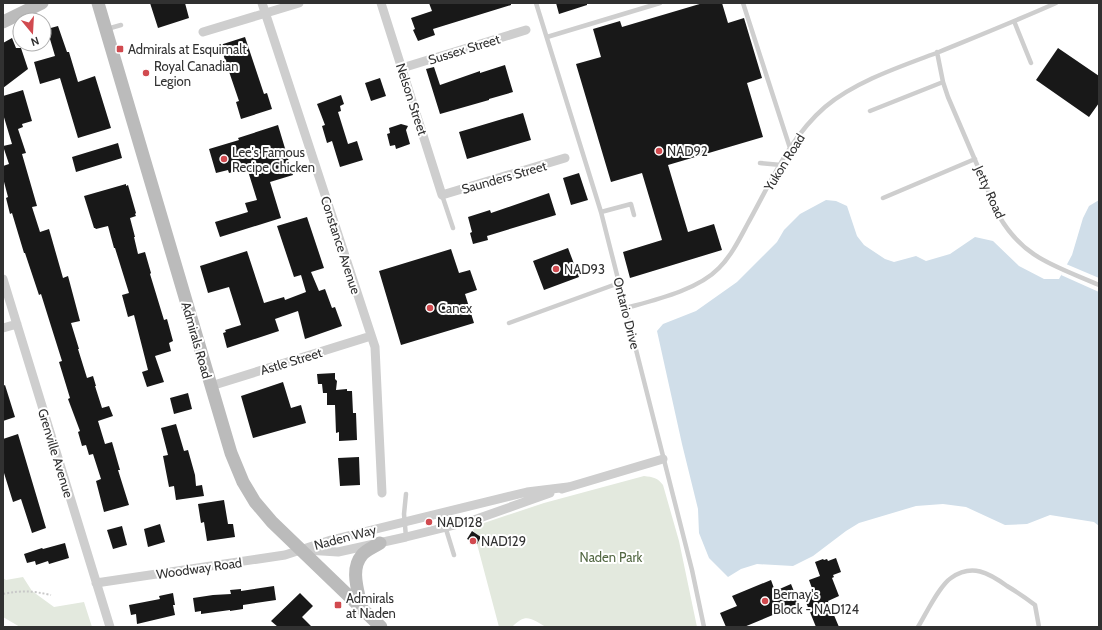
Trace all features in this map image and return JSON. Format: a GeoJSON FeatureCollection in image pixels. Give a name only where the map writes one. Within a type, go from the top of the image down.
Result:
{"type":"FeatureCollection","features":[{"type":"Feature","properties":{"kind":"main road"},"geometry":{"type":"LineString","coordinates":[[3,22],[42,3]]}},
{"type":"Feature","properties":{"kind":"main road","name":"Admirals Road"},"geometry":{"type":"LineString","coordinates":[[98,3],[231,453],[243,482],[255,502],[300,550],[382,627]]}},
{"type":"Feature","properties":{"kind":"main road"},"geometry":{"type":"LineString","coordinates":[[361,606],[355,576],[357,562],[362,554],[380,543]]}},
{"type":"Feature","properties":{"kind":"street","name":"Constance Avenue"},"geometry":{"type":"LineString","coordinates":[[262,3],[375,347],[382,493]]}},
{"type":"Feature","properties":{"kind":"street"},"geometry":{"type":"LineString","coordinates":[[202,32],[299,3]]}},
{"type":"Feature","properties":{"kind":"street","name":"Nelson Street"},"geometry":{"type":"LineString","coordinates":[[381,3],[442,195]]}},
{"type":"Feature","properties":{"kind":"street","name":"Sussex Street"},"geometry":{"type":"LineString","coordinates":[[402,68],[526,30]]}},
{"type":"Feature","properties":{"kind":"street","name":"Saunders Street"},"geometry":{"type":"LineString","coordinates":[[442,195],[565,158]]}},
{"type":"Feature","properties":{"kind":"street","name":"Grenville Avenue"},"geometry":{"type":"LineString","coordinates":[[3,279],[110,627]]}},
{"type":"Feature","properties":{"kind":"street"},"geometry":{"type":"LineString","coordinates":[[3,328],[17,324]]}},
{"type":"Feature","properties":{"kind":"street","name":"Astle Street"},"geometry":{"type":"LineString","coordinates":[[211,386],[371,336]]}},
{"type":"Feature","properties":{"kind":"street","name":"Naden Way"},"geometry":{"type":"LineString","coordinates":[[300,550],[338,552],[446,528],[471,521],[568,487],[663,459]]}},
{"type":"Feature","properties":{"kind":"street","name":"Naden Way"},"geometry":{"type":"LineString","coordinates":[[300,550],[331,540],[527,492],[568,487]]}},
{"type":"Feature","properties":{"kind":"street","name":"Woodway Road"},"geometry":{"type":"LineString","coordinates":[[96,583],[285,555],[300,550]]}},
{"type":"Feature","properties":{"kind":"lane","name":"Ontario Drive"},"geometry":{"type":"LineString","coordinates":[[536,3],[601,212],[692,570],[704,627]]}},
{"type":"Feature","properties":{"kind":"lane"},"geometry":{"type":"LineString","coordinates":[[547,37],[660,3]]}},
{"type":"Feature","properties":{"kind":"lane"},"geometry":{"type":"LineString","coordinates":[[743,3],[790,148]]}},
{"type":"Feature","properties":{"kind":"lane","name":"Yukon Road"},"geometry":{"type":"LineString","coordinates":[[626,308],[666,297],[702,281],[719,268],[735,247],[790,148],[816,116],[837,98],[893,69],[1056,3]]}},
{"type":"Feature","properties":{"kind":"lane"},"geometry":{"type":"LineString","coordinates":[[1014,21],[1030,62]]}},
{"type":"Feature","properties":{"kind":"lane"},"geometry":{"type":"LineString","coordinates":[[106,29],[121,24]]}},
{"type":"Feature","properties":{"kind":"lane","name":"Jetty Road"},"geometry":{"type":"LineString","coordinates":[[937,52],[943,82],[999,216],[1006,227],[1021,245],[1033,255],[1099,285]]}},
{"type":"Feature","properties":{"kind":"lane"},"geometry":{"type":"LineString","coordinates":[[870,111],[943,82]]}},
{"type":"Feature","properties":{"kind":"lane"},"geometry":{"type":"LineString","coordinates":[[883,198],[975,159]]}},
{"type":"Feature","properties":{"kind":"lane"},"geometry":{"type":"LineString","coordinates":[[760,163],[781,165]]}},
{"type":"Feature","properties":{"kind":"lane"},"geometry":{"type":"LineString","coordinates":[[442,195],[453,228]]}},
{"type":"Feature","properties":{"kind":"lane"},"geometry":{"type":"LineString","coordinates":[[601,212],[631,204],[634,215]]}},
{"type":"Feature","properties":{"kind":"lane"},"geometry":{"type":"LineString","coordinates":[[509,323],[619,283]]}},
{"type":"Feature","properties":{"kind":"lane"},"geometry":{"type":"LineString","coordinates":[[406,494],[404,514],[406,537]]}},
{"type":"Feature","properties":{"kind":"lane"},"geometry":{"type":"LineString","coordinates":[[441,513],[454,555]]}},
{"type":"Feature","properties":{"kind":"lane"},"geometry":{"type":"LineString","coordinates":[[918,627],[941,589],[950,578],[964,572],[975,570],[990,574],[1036,605],[1039,627]]}},
{"type":"Feature","properties":{"kind":"path"},"geometry":{"type":"LineString","coordinates":[[3,594],[22,590],[35,591],[51,595]]}},
{"type":"Feature","properties":{"kind":"green space","name":"Naden Park"},"geometry":{"type":"Polygon","coordinates":[[[644,476],[655,478],[663,485],[679,541],[697,627],[546,627],[532,619],[525,618],[512,627],[499,627],[477,544],[481,537],[474,532],[472,527],[544,503],[644,476]]]}},
{"type":"Feature","properties":{"kind":"green space"},"geometry":{"type":"Polygon","coordinates":[[[23,577],[32,591],[54,607],[84,602],[92,627],[20,627],[3,617],[3,578],[6,580],[23,577]]]}},
{"type":"Feature","properties":{"kind":"shaded area"},"geometry":{"type":"Polygon","coordinates":[[[826,200],[836,201],[847,206],[857,236],[864,245],[885,259],[894,262],[916,256],[926,261],[950,254],[975,237],[993,241],[1019,266],[1044,279],[1059,279],[1072,255],[1083,218],[1089,206],[1099,200],[1099,526],[1094,522],[1050,515],[1027,524],[1005,525],[966,507],[943,504],[916,506],[859,523],[813,556],[793,566],[757,564],[741,569],[728,577],[709,558],[699,533],[698,509],[657,331],[663,324],[696,311],[737,282],[777,242],[784,230],[800,214],[826,200]]]}},
{"type":"Feature","properties":{"kind":"pier"},"geometry":{"type":"Polygon","coordinates":[[[1066,264],[1099,278],[1099,292],[1061,275],[1066,264]]]}},
{"type":"Feature","properties":{"kind":"building"},"geometry":{"type":"Polygon","coordinates":[[[150,3],[185,3],[189,18],[158,28],[150,3]]]}},
{"type":"Feature","properties":{"kind":"building"},"geometry":{"type":"Polygon","coordinates":[[[429,3],[511,3],[511,5],[433,29],[435,35],[418,41],[413,30],[415,29],[411,18],[432,11],[429,3]]]}},
{"type":"Feature","properties":{"kind":"building"},"geometry":{"type":"Polygon","coordinates":[[[556,3],[587,3],[587,5],[559,14],[556,3]]]}},
{"type":"Feature","properties":{"kind":"building","name":"NAD92"},"geometry":{"type":"Polygon","coordinates":[[[703,3],[722,3],[728,23],[744,18],[762,78],[747,83],[763,137],[668,165],[688,232],[714,224],[722,250],[630,278],[623,252],[662,240],[642,173],[611,182],[576,64],[601,57],[593,29],[620,21],[622,27],[703,3]]]}},
{"type":"Feature","properties":{"kind":"building"},"geometry":{"type":"Polygon","coordinates":[[[58,26],[67,52],[69,52],[78,82],[95,76],[111,128],[78,138],[60,78],[40,84],[34,62],[55,56],[52,46],[52,28],[58,26]]]}},
{"type":"Feature","properties":{"kind":"building"},"geometry":{"type":"Polygon","coordinates":[[[245,37],[264,94],[267,93],[272,109],[241,119],[236,102],[239,101],[220,45],[245,37]]]}},
{"type":"Feature","properties":{"kind":"building"},"geometry":{"type":"Polygon","coordinates":[[[12,38],[12,52],[22,52],[28,69],[3,88],[3,43],[12,38]]]}},
{"type":"Feature","properties":{"kind":"building"},"geometry":{"type":"Polygon","coordinates":[[[1058,48],[1099,76],[1099,103],[1089,117],[1036,80],[1058,48]]]}},
{"type":"Feature","properties":{"kind":"building"},"geometry":{"type":"Polygon","coordinates":[[[505,65],[513,92],[440,114],[426,69],[434,67],[440,85],[480,71],[480,73],[505,65]]]}},
{"type":"Feature","properties":{"kind":"building"},"geometry":{"type":"Polygon","coordinates":[[[380,78],[386,96],[371,101],[365,83],[380,78]]]}},
{"type":"Feature","properties":{"kind":"building"},"geometry":{"type":"Polygon","coordinates":[[[23,90],[32,121],[22,124],[23,127],[18,129],[26,153],[22,154],[37,206],[32,207],[40,232],[49,229],[63,278],[68,276],[80,321],[71,323],[87,378],[93,376],[102,408],[109,406],[113,416],[98,421],[105,444],[112,442],[120,470],[118,470],[129,505],[104,512],[96,481],[101,479],[93,454],[89,455],[86,445],[82,446],[78,432],[80,431],[68,399],[70,398],[59,362],[62,361],[41,294],[39,295],[12,213],[10,214],[6,198],[8,197],[3,178],[3,166],[9,164],[3,146],[12,144],[3,114],[3,96],[23,90]]]}},
{"type":"Feature","properties":{"kind":"building"},"geometry":{"type":"Polygon","coordinates":[[[341,95],[344,104],[340,106],[341,111],[338,112],[348,144],[357,141],[363,160],[340,167],[332,141],[327,143],[322,126],[325,125],[317,104],[341,95]]]}},
{"type":"Feature","properties":{"kind":"building"},"geometry":{"type":"Polygon","coordinates":[[[523,113],[531,140],[467,159],[459,132],[523,113]]]}},
{"type":"Feature","properties":{"kind":"building"},"geometry":{"type":"Polygon","coordinates":[[[401,124],[408,126],[406,130],[410,144],[396,149],[395,145],[390,146],[387,134],[390,133],[389,128],[401,124]]]}},
{"type":"Feature","properties":{"kind":"building"},"geometry":{"type":"Polygon","coordinates":[[[278,125],[293,175],[270,182],[281,218],[220,237],[215,222],[248,212],[245,203],[257,200],[247,168],[229,173],[228,170],[216,173],[209,149],[239,140],[238,138],[278,125]]]}},
{"type":"Feature","properties":{"kind":"building"},"geometry":{"type":"Polygon","coordinates":[[[118,143],[122,158],[76,172],[72,157],[118,143]]]}},
{"type":"Feature","properties":{"kind":"building"},"geometry":{"type":"Polygon","coordinates":[[[579,173],[588,200],[571,205],[563,178],[579,173]]]}},
{"type":"Feature","properties":{"kind":"building"},"geometry":{"type":"Polygon","coordinates":[[[126,184],[126,186],[128,185],[136,213],[136,216],[130,218],[138,254],[145,252],[164,320],[167,319],[173,341],[169,343],[171,351],[155,356],[164,382],[147,387],[142,372],[148,370],[134,315],[128,317],[122,295],[129,293],[108,226],[96,229],[94,228],[84,196],[126,184]]]}},
{"type":"Feature","properties":{"kind":"building"},"geometry":{"type":"Polygon","coordinates":[[[549,193],[556,215],[487,236],[488,240],[473,244],[470,233],[472,232],[468,217],[490,210],[491,213],[549,193]]]}},
{"type":"Feature","properties":{"kind":"building"},"geometry":{"type":"Polygon","coordinates":[[[307,217],[324,268],[311,272],[319,291],[325,289],[332,308],[335,307],[342,326],[305,339],[298,311],[275,319],[279,331],[227,348],[223,333],[226,332],[225,330],[241,325],[229,287],[208,293],[200,266],[247,251],[264,303],[284,297],[285,300],[306,292],[301,275],[294,277],[277,226],[307,217]]]}},
{"type":"Feature","properties":{"kind":"building","name":"NAD93"},"geometry":{"type":"Polygon","coordinates":[[[568,248],[579,277],[544,290],[533,261],[568,248]]]}},
{"type":"Feature","properties":{"kind":"building","name":"Canex"},"geometry":{"type":"Polygon","coordinates":[[[451,249],[459,273],[470,270],[477,290],[465,294],[474,323],[401,345],[379,271],[451,249]]]}},
{"type":"Feature","properties":{"kind":"building"},"geometry":{"type":"Polygon","coordinates":[[[335,373],[335,379],[337,381],[336,390],[347,389],[347,391],[352,391],[353,413],[356,413],[357,440],[339,441],[339,432],[336,433],[335,405],[327,405],[327,393],[323,393],[322,384],[318,384],[317,374],[335,373]]]}},
{"type":"Feature","properties":{"kind":"building"},"geometry":{"type":"Polygon","coordinates":[[[283,382],[291,408],[301,405],[306,423],[253,438],[241,396],[283,382]]]}},
{"type":"Feature","properties":{"kind":"building"},"geometry":{"type":"Polygon","coordinates":[[[5,385],[15,417],[3,421],[3,386],[5,385]]]}},
{"type":"Feature","properties":{"kind":"building"},"geometry":{"type":"Polygon","coordinates":[[[188,393],[192,409],[174,414],[170,398],[188,393]]]}},
{"type":"Feature","properties":{"kind":"building"},"geometry":{"type":"Polygon","coordinates":[[[176,424],[184,451],[188,450],[195,475],[196,486],[202,485],[204,496],[176,500],[174,486],[169,487],[163,456],[168,455],[161,428],[176,424]]]}},
{"type":"Feature","properties":{"kind":"building"},"geometry":{"type":"Polygon","coordinates":[[[18,434],[46,528],[32,533],[21,499],[13,502],[3,473],[3,439],[18,434]]]}},
{"type":"Feature","properties":{"kind":"building"},"geometry":{"type":"Polygon","coordinates":[[[359,457],[360,485],[340,486],[338,458],[359,457]]]}},
{"type":"Feature","properties":{"kind":"building"},"geometry":{"type":"Polygon","coordinates":[[[224,500],[228,524],[233,524],[235,537],[207,541],[204,522],[201,523],[198,504],[224,500]]]}},
{"type":"Feature","properties":{"kind":"building"},"geometry":{"type":"Polygon","coordinates":[[[160,524],[165,542],[148,547],[144,529],[160,524]]]}},
{"type":"Feature","properties":{"kind":"building"},"geometry":{"type":"Polygon","coordinates":[[[122,526],[127,545],[113,549],[107,530],[122,526]]]}},
{"type":"Feature","properties":{"kind":"building","name":"NAD129"},"geometry":{"type":"Polygon","coordinates":[[[472,531],[481,537],[477,544],[467,539],[472,531]]]}},
{"type":"Feature","properties":{"kind":"building"},"geometry":{"type":"Polygon","coordinates":[[[65,543],[69,558],[49,564],[48,561],[36,565],[35,561],[27,563],[24,554],[65,543]]]}},
{"type":"Feature","properties":{"kind":"building"},"geometry":{"type":"Polygon","coordinates":[[[836,558],[841,572],[833,575],[834,577],[832,578],[839,596],[828,601],[839,627],[816,627],[803,595],[813,591],[809,580],[820,576],[815,562],[823,559],[827,559],[828,561],[836,558]]]}},
{"type":"Feature","properties":{"kind":"building","name":"Bernay's Block - NAD124"},"geometry":{"type":"Polygon","coordinates":[[[771,580],[775,591],[791,584],[799,604],[744,627],[726,627],[720,613],[737,606],[732,596],[771,580]]]}},
{"type":"Feature","properties":{"kind":"building"},"geometry":{"type":"Polygon","coordinates":[[[274,586],[276,600],[243,605],[243,609],[230,611],[201,614],[201,611],[195,612],[193,598],[231,594],[230,590],[241,589],[241,591],[274,586]]]}},
{"type":"Feature","properties":{"kind":"building"},"geometry":{"type":"Polygon","coordinates":[[[173,593],[175,615],[137,624],[136,614],[131,615],[129,605],[160,599],[159,596],[173,593]]]}},
{"type":"Feature","properties":{"kind":"building"},"geometry":{"type":"Polygon","coordinates":[[[300,593],[313,606],[302,617],[312,627],[278,627],[271,621],[300,593]]]}},
{"type":"Feature","properties":{"kind":"place","name":"Admirals at Esquimalt"},"geometry":{"type":"Point","coordinates":[120,49]}},
{"type":"Feature","properties":{"kind":"place","name":"Royal Canadian Legion"},"geometry":{"type":"Point","coordinates":[146,73]}},
{"type":"Feature","properties":{"kind":"place","name":"NAD92"},"geometry":{"type":"Point","coordinates":[659,151]}},
{"type":"Feature","properties":{"kind":"place","name":"Lee's Famous Recipe Chicken"},"geometry":{"type":"Point","coordinates":[224,159]}},
{"type":"Feature","properties":{"kind":"place","name":"NAD93"},"geometry":{"type":"Point","coordinates":[556,269]}},
{"type":"Feature","properties":{"kind":"place","name":"Canex"},"geometry":{"type":"Point","coordinates":[430,308]}},
{"type":"Feature","properties":{"kind":"place","name":"NAD128"},"geometry":{"type":"Point","coordinates":[429,522]}},
{"type":"Feature","properties":{"kind":"place","name":"NAD129"},"geometry":{"type":"Point","coordinates":[473,541]}},
{"type":"Feature","properties":{"kind":"place","name":"Bernay's Block - NAD124"},"geometry":{"type":"Point","coordinates":[765,601]}},
{"type":"Feature","properties":{"kind":"place","name":"Admirals at Naden"},"geometry":{"type":"Point","coordinates":[338,605]}}]}
